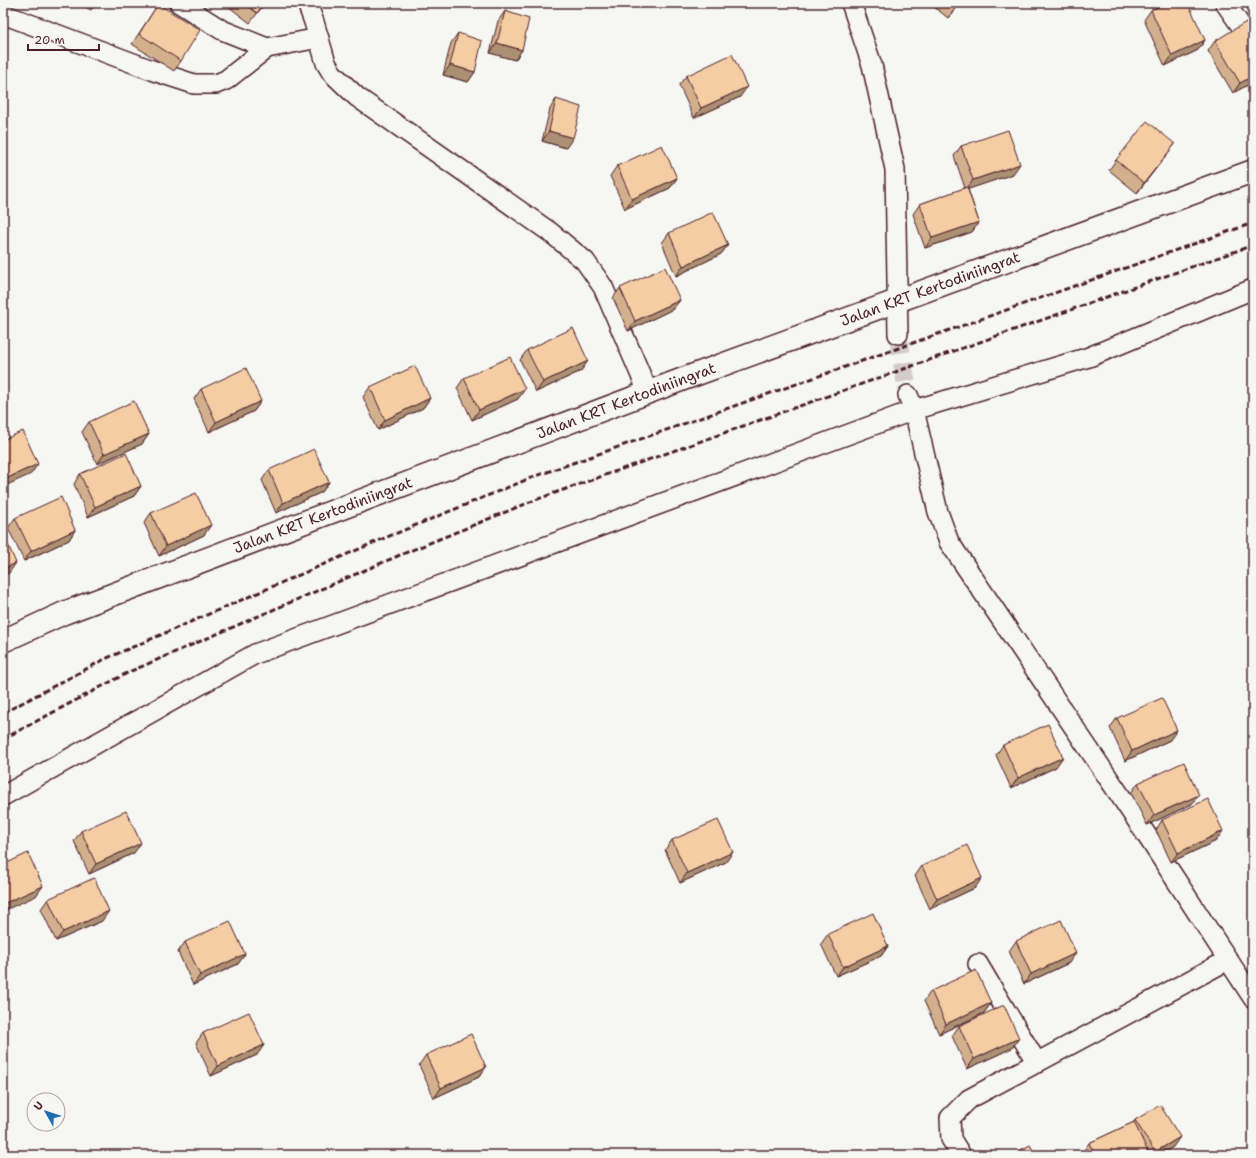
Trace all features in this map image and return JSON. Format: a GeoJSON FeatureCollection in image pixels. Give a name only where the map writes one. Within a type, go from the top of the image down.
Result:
{"type":"FeatureCollection","features":[{"type":"Feature","properties":{"kind":"main road","name":"Jalan KRT Kertodiniingrat"},"geometry":{"type":"LineString","coordinates":[[3,641],[64,613],[648,392],[1253,171]]}},
{"type":"Feature","properties":{"kind":"street"},"geometry":{"type":"LineString","coordinates":[[179,3],[222,30],[267,48]]}},
{"type":"Feature","properties":{"kind":"street"},"geometry":{"type":"LineString","coordinates":[[307,3],[326,63],[332,73],[357,97],[550,232],[585,261],[603,287],[648,392]]}},
{"type":"Feature","properties":{"kind":"street"},"geometry":{"type":"LineString","coordinates":[[851,3],[872,65],[895,169],[898,334]]}},
{"type":"Feature","properties":{"kind":"street"},"geometry":{"type":"LineString","coordinates":[[1226,3],[1253,43]]}},
{"type":"Feature","properties":{"kind":"street"},"geometry":{"type":"LineString","coordinates":[[3,14],[157,72],[194,84],[216,84],[226,80],[267,48],[319,38]]}},
{"type":"Feature","properties":{"kind":"street"},"geometry":{"type":"LineString","coordinates":[[3,796],[256,654],[911,402],[1089,357],[1253,290]]}},
{"type":"Feature","properties":{"kind":"street"},"geometry":{"type":"LineString","coordinates":[[911,402],[938,512],[950,542],[1138,822],[1253,998]]}},
{"type":"Feature","properties":{"kind":"street"},"geometry":{"type":"LineString","coordinates":[[961,1155],[951,1139],[950,1118],[969,1099],[1228,960]]}},
{"type":"Feature","properties":{"kind":"street"},"geometry":{"type":"LineString","coordinates":[[978,964],[1037,1063]]}},
{"type":"Feature","properties":{"kind":"building"},"geometry":{"type":"Polygon","coordinates":[[[244,3],[264,3],[257,13],[244,3]]]}},
{"type":"Feature","properties":{"kind":"building"},"geometry":{"type":"Polygon","coordinates":[[[948,3],[960,3],[955,9],[948,3]]]}},
{"type":"Feature","properties":{"kind":"building"},"geometry":{"type":"Polygon","coordinates":[[[1167,3],[1188,3],[1205,40],[1172,56],[1151,10],[1167,3]]]}},
{"type":"Feature","properties":{"kind":"building"},"geometry":{"type":"Polygon","coordinates":[[[158,4],[200,30],[181,61],[139,34],[158,4]]]}},
{"type":"Feature","properties":{"kind":"building"},"geometry":{"type":"Polygon","coordinates":[[[505,11],[529,19],[522,50],[497,43],[505,11]]]}},
{"type":"Feature","properties":{"kind":"building"},"geometry":{"type":"Polygon","coordinates":[[[1246,22],[1253,34],[1253,76],[1240,83],[1215,41],[1246,22]]]}},
{"type":"Feature","properties":{"kind":"building"},"geometry":{"type":"Polygon","coordinates":[[[458,33],[482,41],[475,72],[450,65],[458,33]]]}},
{"type":"Feature","properties":{"kind":"building"},"geometry":{"type":"Polygon","coordinates":[[[732,54],[747,87],[701,108],[686,76],[732,54]]]}},
{"type":"Feature","properties":{"kind":"building"},"geometry":{"type":"Polygon","coordinates":[[[556,99],[581,107],[573,138],[549,131],[556,99]]]}},
{"type":"Feature","properties":{"kind":"building"},"geometry":{"type":"Polygon","coordinates":[[[1147,121],[1175,144],[1144,183],[1116,160],[1147,121]]]}},
{"type":"Feature","properties":{"kind":"building"},"geometry":{"type":"Polygon","coordinates":[[[1008,130],[1020,164],[973,180],[961,146],[1008,130]]]}},
{"type":"Feature","properties":{"kind":"building"},"geometry":{"type":"Polygon","coordinates":[[[662,145],[677,178],[632,199],[617,166],[662,145]]]}},
{"type":"Feature","properties":{"kind":"building"},"geometry":{"type":"Polygon","coordinates":[[[967,187],[979,222],[932,238],[920,204],[967,187]]]}},
{"type":"Feature","properties":{"kind":"building"},"geometry":{"type":"Polygon","coordinates":[[[713,212],[728,245],[683,266],[669,233],[713,212]]]}},
{"type":"Feature","properties":{"kind":"building"},"geometry":{"type":"Polygon","coordinates":[[[665,267],[680,300],[635,321],[620,288],[665,267]]]}},
{"type":"Feature","properties":{"kind":"building"},"geometry":{"type":"Polygon","coordinates":[[[573,328],[588,361],[543,382],[527,350],[573,328]]]}},
{"type":"Feature","properties":{"kind":"building"},"geometry":{"type":"Polygon","coordinates":[[[510,357],[525,389],[479,410],[464,378],[510,357]]]}},
{"type":"Feature","properties":{"kind":"building"},"geometry":{"type":"Polygon","coordinates":[[[415,366],[430,398],[385,420],[370,387],[415,366]]]}},
{"type":"Feature","properties":{"kind":"building"},"geometry":{"type":"Polygon","coordinates":[[[246,368],[261,401],[216,422],[201,389],[246,368]]]}},
{"type":"Feature","properties":{"kind":"building"},"geometry":{"type":"Polygon","coordinates":[[[134,401],[149,434],[104,454],[89,422],[134,401]]]}},
{"type":"Feature","properties":{"kind":"building"},"geometry":{"type":"Polygon","coordinates":[[[23,431],[38,464],[3,480],[3,440],[23,431]]]}},
{"type":"Feature","properties":{"kind":"building"},"geometry":{"type":"Polygon","coordinates":[[[314,449],[329,482],[283,503],[269,470],[314,449]]]}},
{"type":"Feature","properties":{"kind":"building"},"geometry":{"type":"Polygon","coordinates":[[[126,453],[141,486],[95,507],[80,474],[126,453]]]}},
{"type":"Feature","properties":{"kind":"building"},"geometry":{"type":"Polygon","coordinates":[[[196,493],[211,525],[166,546],[151,513],[196,493]]]}},
{"type":"Feature","properties":{"kind":"building"},"geometry":{"type":"Polygon","coordinates":[[[61,497],[75,530],[31,551],[15,518],[61,497]]]}},
{"type":"Feature","properties":{"kind":"building"},"geometry":{"type":"Polygon","coordinates":[[[3,533],[16,563],[3,569],[3,533]]]}},
{"type":"Feature","properties":{"kind":"building"},"geometry":{"type":"Polygon","coordinates":[[[1162,698],[1177,730],[1132,751],[1117,718],[1162,698]]]}},
{"type":"Feature","properties":{"kind":"building"},"geometry":{"type":"Polygon","coordinates":[[[1048,724],[1063,757],[1018,778],[1003,745],[1048,724]]]}},
{"type":"Feature","properties":{"kind":"building"},"geometry":{"type":"Polygon","coordinates":[[[1184,762],[1199,795],[1154,815],[1138,783],[1184,762]]]}},
{"type":"Feature","properties":{"kind":"building"},"geometry":{"type":"Polygon","coordinates":[[[1208,799],[1223,831],[1178,853],[1162,820],[1208,799]]]}},
{"type":"Feature","properties":{"kind":"building"},"geometry":{"type":"Polygon","coordinates":[[[126,811],[141,843],[96,864],[81,831],[126,811]]]}},
{"type":"Feature","properties":{"kind":"building"},"geometry":{"type":"Polygon","coordinates":[[[718,820],[733,852],[687,873],[672,840],[718,820]]]}},
{"type":"Feature","properties":{"kind":"building"},"geometry":{"type":"Polygon","coordinates":[[[967,845],[982,878],[937,899],[922,866],[967,845]]]}},
{"type":"Feature","properties":{"kind":"building"},"geometry":{"type":"Polygon","coordinates":[[[28,853],[43,886],[3,904],[3,865],[28,853]]]}},
{"type":"Feature","properties":{"kind":"building"},"geometry":{"type":"Polygon","coordinates":[[[94,878],[109,911],[63,932],[48,899],[94,878]]]}},
{"type":"Feature","properties":{"kind":"building"},"geometry":{"type":"Polygon","coordinates":[[[873,913],[888,946],[843,967],[828,934],[873,913]]]}},
{"type":"Feature","properties":{"kind":"building"},"geometry":{"type":"Polygon","coordinates":[[[1061,920],[1076,953],[1031,974],[1016,941],[1061,920]]]}},
{"type":"Feature","properties":{"kind":"building"},"geometry":{"type":"Polygon","coordinates":[[[230,921],[245,954],[200,975],[185,942],[230,921]]]}},
{"type":"Feature","properties":{"kind":"building"},"geometry":{"type":"Polygon","coordinates":[[[976,970],[991,1003],[946,1024],[931,991],[976,970]]]}},
{"type":"Feature","properties":{"kind":"building"},"geometry":{"type":"Polygon","coordinates":[[[1004,1005],[1019,1038],[974,1059],[959,1026],[1004,1005]]]}},
{"type":"Feature","properties":{"kind":"building"},"geometry":{"type":"Polygon","coordinates":[[[249,1012],[264,1045],[218,1066],[203,1033],[249,1012]]]}},
{"type":"Feature","properties":{"kind":"building"},"geometry":{"type":"Polygon","coordinates":[[[471,1034],[486,1067],[441,1088],[426,1055],[471,1034]]]}},
{"type":"Feature","properties":{"kind":"building"},"geometry":{"type":"Polygon","coordinates":[[[1160,1105],[1180,1137],[1155,1152],[1135,1120],[1160,1105]]]}},
{"type":"Feature","properties":{"kind":"building"},"geometry":{"type":"Polygon","coordinates":[[[1134,1122],[1149,1154],[1148,1155],[1095,1155],[1089,1143],[1134,1122]]]}},
{"type":"Feature","properties":{"kind":"building"},"geometry":{"type":"Polygon","coordinates":[[[1030,1145],[1036,1155],[1011,1155],[1030,1145]]]}},
{"type":"Feature","properties":{"kind":"tunnel"},"geometry":{"type":"LineString","coordinates":[[898,334],[908,395]]}},
{"type":"Feature","properties":{"kind":"railway"},"geometry":{"type":"LineString","coordinates":[[3,713],[105,659],[380,540],[533,477],[1253,223]]}},
{"type":"Feature","properties":{"kind":"railway"},"geometry":{"type":"LineString","coordinates":[[3,739],[129,672],[400,555],[535,500],[1253,245]]}}]}
